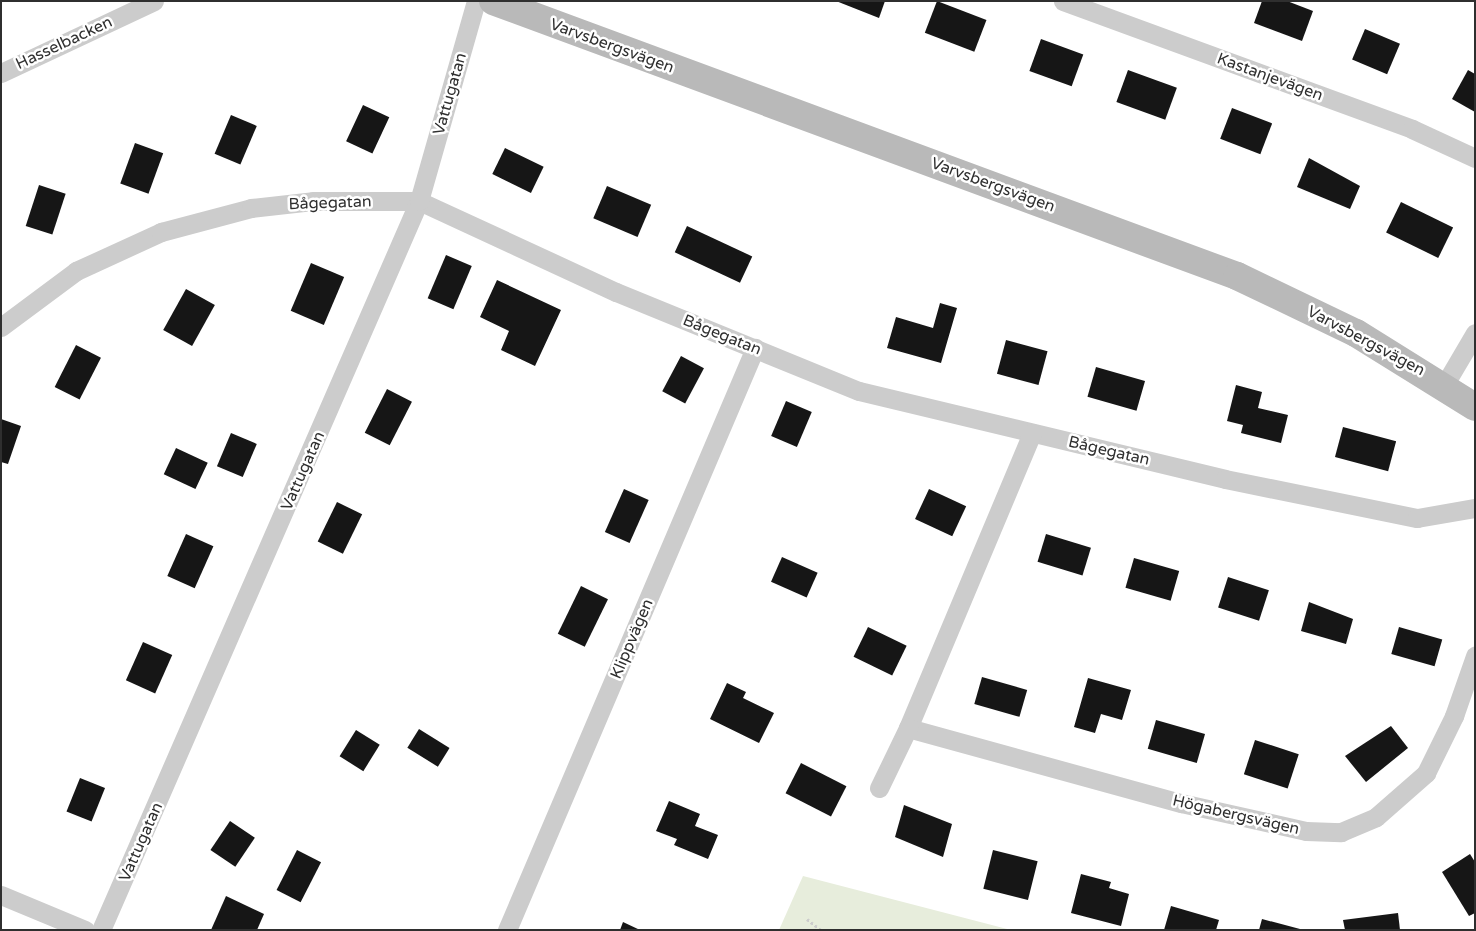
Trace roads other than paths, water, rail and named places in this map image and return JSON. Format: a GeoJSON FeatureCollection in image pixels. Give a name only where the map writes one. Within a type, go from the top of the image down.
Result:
{"type":"FeatureCollection","features":[{"type":"Feature","properties":{"kind":"street","name":"Hasselbacken"},"geometry":{"type":"LineString","coordinates":[[1,73],[154,1]]}},
{"type":"Feature","properties":{"kind":"street","name":"Vattugatan"},"geometry":{"type":"LineString","coordinates":[[101,930],[419,201],[476,1]]}},
{"type":"Feature","properties":{"kind":"street","name":"Varvsbergsvägen"},"geometry":{"type":"LineString","coordinates":[[493,1],[1237,276],[1356,333],[1445,384],[1475,407]]}},
{"type":"Feature","properties":{"kind":"street","name":"Kastanjevägen"},"geometry":{"type":"LineString","coordinates":[[1063,1],[1412,129],[1475,158]]}},
{"type":"Feature","properties":{"kind":"street","name":"Bågegatan"},"geometry":{"type":"LineString","coordinates":[[1,326],[76,271],[161,232],[260,207],[313,201],[419,201],[616,292],[860,392],[1032,433],[1417,518],[1475,508]]}},
{"type":"Feature","properties":{"kind":"street"},"geometry":{"type":"LineString","coordinates":[[1445,384],[1475,333]]}},
{"type":"Feature","properties":{"kind":"street","name":"Klippvägen"},"geometry":{"type":"LineString","coordinates":[[507,930],[755,348]]}},
{"type":"Feature","properties":{"kind":"street"},"geometry":{"type":"LineString","coordinates":[[879,788],[908,728],[1032,433]]}},
{"type":"Feature","properties":{"kind":"street","name":"Högabergsvägen"},"geometry":{"type":"LineString","coordinates":[[908,728],[1181,803],[1306,831],[1341,832],[1376,817],[1426,773],[1454,716],[1475,656]]}},
{"type":"Feature","properties":{"kind":"street"},"geometry":{"type":"LineString","coordinates":[[1,895],[85,930]]}}]}
